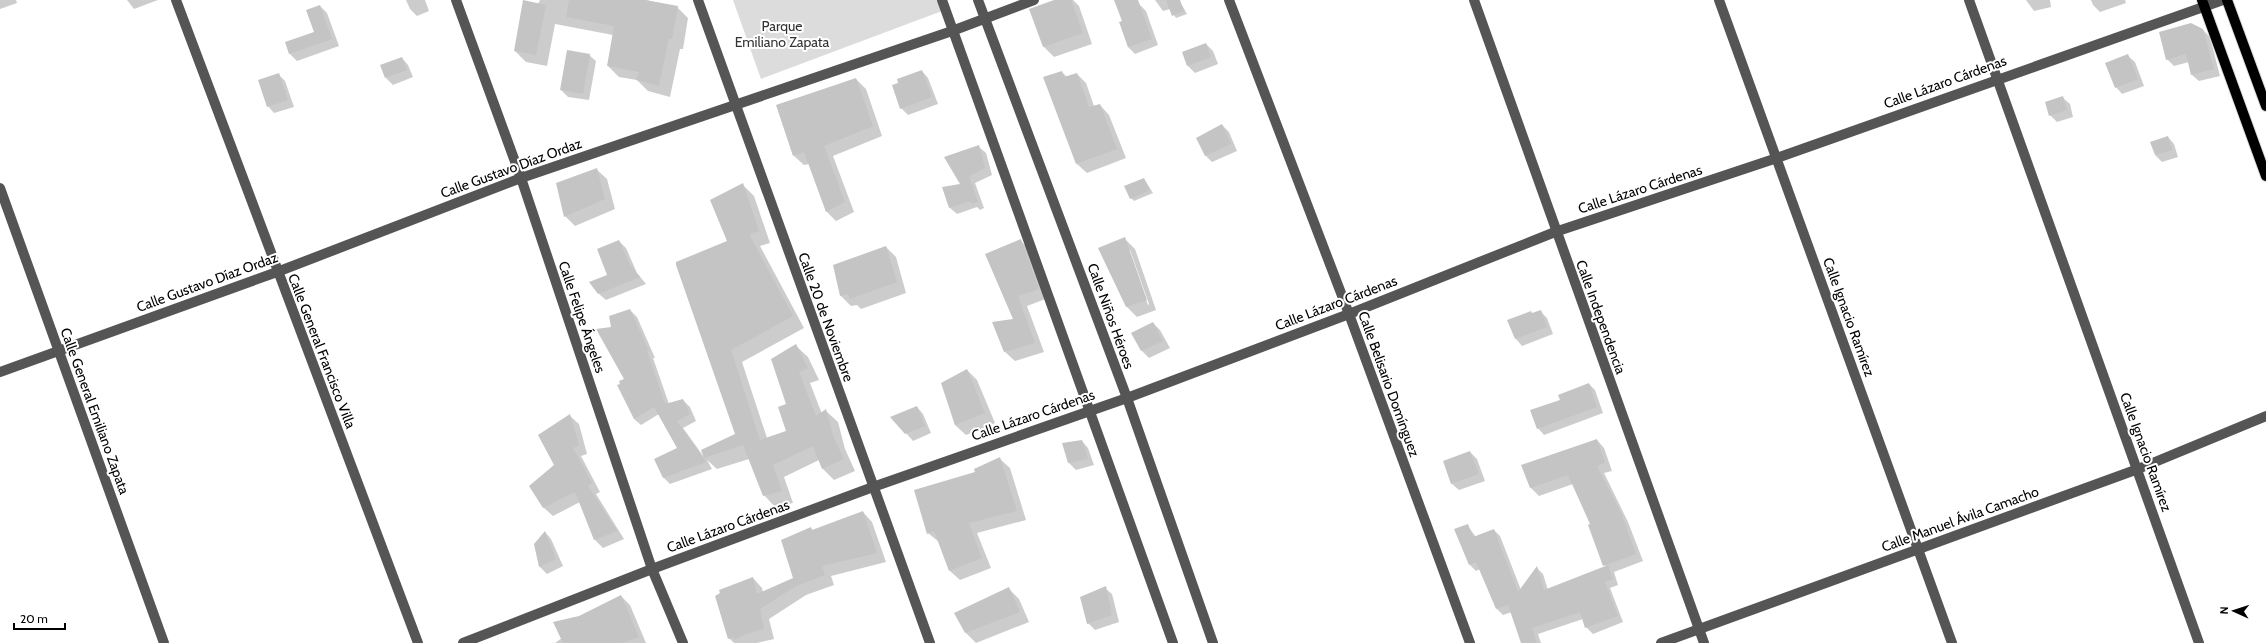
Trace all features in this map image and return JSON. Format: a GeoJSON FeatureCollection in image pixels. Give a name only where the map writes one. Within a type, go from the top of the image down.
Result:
{"type":"FeatureCollection","features":[{"type":"Feature","properties":{"kind":"main road"},"geometry":{"type":"LineString","coordinates":[[2227,0],[2266,106]]}},
{"type":"Feature","properties":{"kind":"main road"},"geometry":{"type":"LineString","coordinates":[[2203,4],[2266,176]]}},
{"type":"Feature","properties":{"kind":"street","name":"Calle General Francisco Villa"},"geometry":{"type":"LineString","coordinates":[[176,0],[277,272],[418,643]]}},
{"type":"Feature","properties":{"kind":"street","name":"Calle Felipe Ángeles"},"geometry":{"type":"LineString","coordinates":[[456,0],[521,178],[652,569],[683,643]]}},
{"type":"Feature","properties":{"kind":"street","name":"Calle 20 de Noviembre"},"geometry":{"type":"LineString","coordinates":[[698,0],[930,643]]}},
{"type":"Feature","properties":{"kind":"street"},"geometry":{"type":"LineString","coordinates":[[942,0],[1173,643]]}},
{"type":"Feature","properties":{"kind":"street","name":"Calle Niños Héroes"},"geometry":{"type":"LineString","coordinates":[[978,0],[1127,398],[1212,643]]}},
{"type":"Feature","properties":{"kind":"street","name":"Calle Gustavo Díaz Ordaz"},"geometry":{"type":"LineString","coordinates":[[0,372],[277,272],[521,178],[952,31],[1034,0]]}},
{"type":"Feature","properties":{"kind":"street","name":"Calle Belisario Domínguez"},"geometry":{"type":"LineString","coordinates":[[1229,0],[1349,314],[1470,643]]}},
{"type":"Feature","properties":{"kind":"street","name":"Calle Independencia"},"geometry":{"type":"LineString","coordinates":[[1474,0],[1555,232],[1704,643]]}},
{"type":"Feature","properties":{"kind":"street","name":"Calle Ignacio Ramírez"},"geometry":{"type":"LineString","coordinates":[[1719,0],[1952,643]]}},
{"type":"Feature","properties":{"kind":"street","name":"Calle Ignacio Ramírez"},"geometry":{"type":"LineString","coordinates":[[1969,0],[1998,78],[2064,271],[2138,469],[2199,643]]}},
{"type":"Feature","properties":{"kind":"street","name":"Calle Lázaro Cárdenas"},"geometry":{"type":"LineString","coordinates":[[463,643],[652,569],[873,487],[1089,410],[1127,398],[1349,314],[1555,232],[1777,158],[2203,4],[2223,0]]}},
{"type":"Feature","properties":{"kind":"street","name":"Calle General Emiliano Zapata"},"geometry":{"type":"LineString","coordinates":[[0,188],[164,643]]}},
{"type":"Feature","properties":{"kind":"street","name":"Calle Manuel Ávila Camacho"},"geometry":{"type":"LineString","coordinates":[[1661,643],[2138,469],[2266,416]]}},
{"type":"Feature","properties":{"kind":"green space","name":"Parque Emiliano Zapata"},"geometry":{"type":"Polygon","coordinates":[[[733,0],[938,0],[942,11],[761,79],[733,0]]]}},
{"type":"Feature","properties":{"kind":"building"},"geometry":{"type":"Polygon","coordinates":[[[523,0],[546,5],[536,55],[514,51],[523,0]]]}},
{"type":"Feature","properties":{"kind":"building"},"geometry":{"type":"Polygon","coordinates":[[[569,0],[645,0],[678,6],[672,39],[669,38],[659,86],[636,80],[639,72],[607,66],[614,26],[566,17],[569,0]]]}},
{"type":"Feature","properties":{"kind":"building"},"geometry":{"type":"Polygon","coordinates":[[[1054,0],[1071,0],[1083,33],[1043,47],[1029,9],[1054,0]]]}},
{"type":"Feature","properties":{"kind":"building"},"geometry":{"type":"Polygon","coordinates":[[[1114,0],[1138,0],[1152,39],[1128,47],[1119,22],[1122,21],[1114,0]]]}},
{"type":"Feature","properties":{"kind":"building"},"geometry":{"type":"Polygon","coordinates":[[[1166,0],[1180,0],[1184,11],[1172,16],[1166,0]]]}},
{"type":"Feature","properties":{"kind":"building"},"geometry":{"type":"Polygon","coordinates":[[[320,5],[332,39],[289,54],[285,42],[314,32],[306,10],[320,5]]]}},
{"type":"Feature","properties":{"kind":"building"},"geometry":{"type":"Polygon","coordinates":[[[2191,23],[2203,29],[2214,69],[2191,75],[2186,54],[2166,60],[2159,32],[2191,23]]]}},
{"type":"Feature","properties":{"kind":"building"},"geometry":{"type":"Polygon","coordinates":[[[1206,43],[1211,57],[1187,66],[1182,52],[1206,43]]]}},
{"type":"Feature","properties":{"kind":"building"},"geometry":{"type":"Polygon","coordinates":[[[567,50],[590,54],[583,94],[560,90],[567,50]]]}},
{"type":"Feature","properties":{"kind":"building"},"geometry":{"type":"Polygon","coordinates":[[[2128,54],[2138,79],[2115,88],[2105,63],[2128,54]]]}},
{"type":"Feature","properties":{"kind":"building"},"geometry":{"type":"Polygon","coordinates":[[[402,57],[407,70],[385,78],[380,65],[402,57]]]}},
{"type":"Feature","properties":{"kind":"building"},"geometry":{"type":"Polygon","coordinates":[[[922,70],[932,97],[900,109],[892,85],[898,83],[897,79],[922,70]]]}},
{"type":"Feature","properties":{"kind":"building"},"geometry":{"type":"Polygon","coordinates":[[[1062,71],[1064,77],[1077,73],[1089,107],[1100,104],[1117,149],[1076,164],[1043,77],[1062,71]]]}},
{"type":"Feature","properties":{"kind":"building"},"geometry":{"type":"Polygon","coordinates":[[[279,73],[288,100],[267,107],[258,80],[279,73]]]}},
{"type":"Feature","properties":{"kind":"building"},"geometry":{"type":"Polygon","coordinates":[[[856,78],[873,126],[824,146],[845,202],[826,212],[804,152],[793,156],[776,105],[856,78]]]}},
{"type":"Feature","properties":{"kind":"building"},"geometry":{"type":"Polygon","coordinates":[[[2063,96],[2067,110],[2049,116],[2045,102],[2063,96]]]}},
{"type":"Feature","properties":{"kind":"building"},"geometry":{"type":"Polygon","coordinates":[[[1222,124],[1231,144],[1205,156],[1196,138],[1222,124]]]}},
{"type":"Feature","properties":{"kind":"building"},"geometry":{"type":"Polygon","coordinates":[[[2168,136],[2172,150],[2155,155],[2150,142],[2168,136]]]}},
{"type":"Feature","properties":{"kind":"building"},"geometry":{"type":"Polygon","coordinates":[[[979,145],[985,168],[969,176],[978,202],[972,204],[970,201],[949,208],[942,187],[960,184],[944,157],[979,145]]]}},
{"type":"Feature","properties":{"kind":"building"},"geometry":{"type":"Polygon","coordinates":[[[597,168],[605,199],[564,217],[556,183],[597,168]]]}},
{"type":"Feature","properties":{"kind":"building"},"geometry":{"type":"Polygon","coordinates":[[[1144,178],[1150,190],[1130,199],[1124,186],[1144,178]]]}},
{"type":"Feature","properties":{"kind":"building"},"geometry":{"type":"Polygon","coordinates":[[[743,183],[759,231],[749,234],[793,316],[731,350],[760,440],[786,431],[778,407],[786,404],[771,359],[796,344],[808,368],[799,372],[816,416],[826,409],[833,436],[844,459],[822,469],[813,446],[773,465],[782,491],[763,496],[743,445],[704,458],[701,450],[735,434],[676,265],[676,262],[727,241],[710,200],[743,183]]]}},
{"type":"Feature","properties":{"kind":"building"},"geometry":{"type":"Polygon","coordinates":[[[1125,237],[1147,300],[1126,307],[1098,248],[1125,237]]]}},
{"type":"Feature","properties":{"kind":"building"},"geometry":{"type":"Polygon","coordinates":[[[1021,239],[1039,289],[1018,296],[1035,343],[1004,352],[992,322],[1013,319],[985,254],[1021,239]]]}},
{"type":"Feature","properties":{"kind":"building"},"geometry":{"type":"Polygon","coordinates":[[[619,240],[630,265],[640,277],[598,294],[589,282],[607,275],[597,249],[619,240]]]}},
{"type":"Feature","properties":{"kind":"building"},"geometry":{"type":"Polygon","coordinates":[[[886,246],[897,282],[850,299],[848,294],[840,296],[833,265],[886,246]]]}},
{"type":"Feature","properties":{"kind":"building"},"geometry":{"type":"Polygon","coordinates":[[[630,309],[649,351],[647,351],[665,404],[683,399],[690,414],[677,421],[706,462],[663,478],[654,459],[677,448],[654,407],[634,419],[617,385],[620,384],[619,381],[624,379],[596,329],[611,327],[609,316],[630,309]]]}},
{"type":"Feature","properties":{"kind":"building"},"geometry":{"type":"Polygon","coordinates":[[[1541,310],[1547,327],[1515,339],[1507,320],[1531,311],[1532,313],[1541,310]]]}},
{"type":"Feature","properties":{"kind":"building"},"geometry":{"type":"Polygon","coordinates":[[[1153,322],[1163,341],[1141,351],[1131,333],[1153,322]]]}},
{"type":"Feature","properties":{"kind":"building"},"geometry":{"type":"Polygon","coordinates":[[[967,369],[985,413],[955,425],[941,383],[967,369]]]}},
{"type":"Feature","properties":{"kind":"building"},"geometry":{"type":"Polygon","coordinates":[[[1589,383],[1597,407],[1537,429],[1530,410],[1560,400],[1558,395],[1589,383]]]}},
{"type":"Feature","properties":{"kind":"building"},"geometry":{"type":"Polygon","coordinates":[[[917,406],[925,426],[905,434],[890,417],[917,406]]]}},
{"type":"Feature","properties":{"kind":"building"},"geometry":{"type":"Polygon","coordinates":[[[570,414],[579,445],[573,448],[592,483],[588,486],[617,531],[594,540],[575,492],[543,508],[529,486],[554,465],[538,435],[570,414]]]}},
{"type":"Feature","properties":{"kind":"building"},"geometry":{"type":"Polygon","coordinates":[[[1597,439],[1605,463],[1597,466],[1621,513],[1636,554],[1603,566],[1588,525],[1590,524],[1568,475],[1530,488],[1521,465],[1597,439]]]}},
{"type":"Feature","properties":{"kind":"building"},"geometry":{"type":"Polygon","coordinates":[[[1082,440],[1088,459],[1068,463],[1062,443],[1082,440]]]}},
{"type":"Feature","properties":{"kind":"building"},"geometry":{"type":"Polygon","coordinates":[[[1470,451],[1479,474],[1451,484],[1443,461],[1470,451]]]}},
{"type":"Feature","properties":{"kind":"building"},"geometry":{"type":"Polygon","coordinates":[[[1000,457],[1017,511],[969,523],[982,558],[949,571],[934,531],[927,534],[914,490],[975,472],[974,469],[1000,457]]]}},
{"type":"Feature","properties":{"kind":"building"},"geometry":{"type":"Polygon","coordinates":[[[863,511],[877,553],[822,566],[825,575],[796,586],[760,609],[764,629],[746,634],[734,640],[734,637],[728,639],[715,596],[720,593],[719,590],[753,577],[757,594],[793,578],[781,540],[811,527],[812,530],[863,511]]]}},
{"type":"Feature","properties":{"kind":"building"},"geometry":{"type":"Polygon","coordinates":[[[1468,524],[1473,537],[1494,529],[1518,592],[1537,566],[1544,590],[1608,565],[1613,579],[1605,582],[1618,616],[1585,628],[1580,612],[1532,628],[1537,643],[1521,643],[1508,605],[1496,609],[1476,562],[1469,565],[1454,529],[1468,524]]]}},
{"type":"Feature","properties":{"kind":"building"},"geometry":{"type":"Polygon","coordinates":[[[545,531],[556,559],[539,567],[534,544],[545,531]]]}},
{"type":"Feature","properties":{"kind":"building"},"geometry":{"type":"Polygon","coordinates":[[[1106,586],[1112,615],[1087,624],[1080,597],[1106,586]]]}},
{"type":"Feature","properties":{"kind":"building"},"geometry":{"type":"Polygon","coordinates":[[[1009,587],[1020,612],[965,633],[954,613],[1009,587]]]}},
{"type":"Feature","properties":{"kind":"building"},"geometry":{"type":"Polygon","coordinates":[[[621,595],[639,637],[622,643],[563,643],[553,622],[579,616],[621,595]]]}}]}
